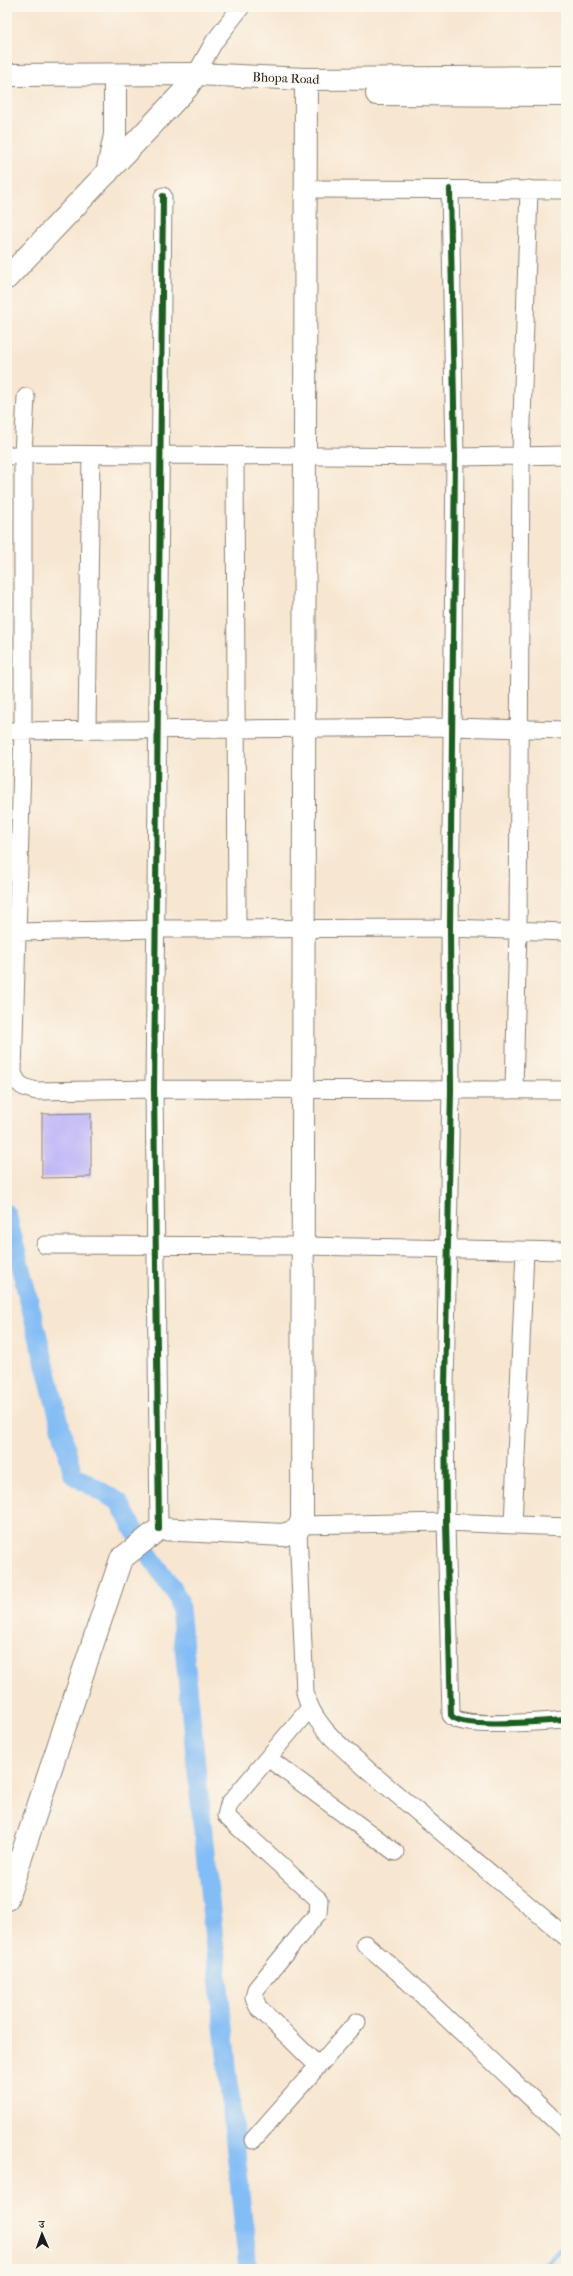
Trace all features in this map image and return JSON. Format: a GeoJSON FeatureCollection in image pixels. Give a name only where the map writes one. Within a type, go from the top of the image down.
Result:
{"type":"FeatureCollection","features":[{"type":"Feature","properties":{"kind":"main road","name":"Bhopa Road"},"geometry":{"type":"LineString","coordinates":[[7,75],[566,95]]}},
{"type":"Feature","properties":{"kind":"main road","name":"Bhopa Road"},"geometry":{"type":"LineString","coordinates":[[306,86],[566,77]]}},
{"type":"Feature","properties":{"kind":"main road","name":"Bhopa Road"},"geometry":{"type":"LineString","coordinates":[[7,89],[115,88],[191,81]]}},
{"type":"Feature","properties":{"kind":"main road"},"geometry":{"type":"LineString","coordinates":[[7,278],[107,173],[191,81]]}},
{"type":"Feature","properties":{"kind":"main road"},"geometry":{"type":"LineString","coordinates":[[7,1899],[121,1559],[159,1529],[283,1535],[299,1527],[302,1519],[304,189],[306,86]]}},
{"type":"Feature","properties":{"kind":"main road"},"geometry":{"type":"LineString","coordinates":[[107,173],[115,135],[115,88]]}},
{"type":"Feature","properties":{"kind":"street"},"geometry":{"type":"LineString","coordinates":[[191,81],[214,42],[241,7]]}},
{"type":"Feature","properties":{"kind":"street"},"geometry":{"type":"LineString","coordinates":[[304,189],[566,190]]}},
{"type":"Feature","properties":{"kind":"street"},"geometry":{"type":"LineString","coordinates":[[450,189],[455,457],[446,1522],[451,1715],[453,1719],[476,1724],[566,1720]]}},
{"type":"Feature","properties":{"kind":"street"},"geometry":{"type":"LineString","coordinates":[[514,1090],[518,930],[521,454],[529,189]]}},
{"type":"Feature","properties":{"kind":"street"},"geometry":{"type":"LineString","coordinates":[[159,1529],[154,1089],[163,196]]}},
{"type":"Feature","properties":{"kind":"street"},"geometry":{"type":"LineString","coordinates":[[26,397],[15,455],[17,932],[13,1072],[18,1084],[24,1088],[37,1091],[154,1089],[566,1090]]}},
{"type":"Feature","properties":{"kind":"street"},"geometry":{"type":"LineString","coordinates":[[15,455],[91,454],[455,457],[521,454],[566,455]]}},
{"type":"Feature","properties":{"kind":"street"},"geometry":{"type":"LineString","coordinates":[[87,729],[91,454]]}},
{"type":"Feature","properties":{"kind":"street"},"geometry":{"type":"LineString","coordinates":[[235,456],[237,929]]}},
{"type":"Feature","properties":{"kind":"street"},"geometry":{"type":"LineString","coordinates":[[15,730],[452,726],[566,730]]}},
{"type":"Feature","properties":{"kind":"street"},"geometry":{"type":"LineString","coordinates":[[17,932],[156,929],[303,930],[450,928],[566,932]]}},
{"type":"Feature","properties":{"kind":"street"},"geometry":{"type":"LineString","coordinates":[[45,1245],[303,1246],[448,1250],[566,1251]]}},
{"type":"Feature","properties":{"kind":"street"},"geometry":{"type":"LineString","coordinates":[[513,1525],[525,1251]]}},
{"type":"Feature","properties":{"kind":"street"},"geometry":{"type":"LineString","coordinates":[[566,1527],[446,1522],[299,1527],[305,1692],[309,1710],[338,1744],[369,1772],[566,1937]]}},
{"type":"Feature","properties":{"kind":"street"},"geometry":{"type":"LineString","coordinates":[[309,1710],[229,1804],[226,1816],[316,1896],[320,1904],[318,1913],[256,1989],[254,1997],[258,2007],[318,2066]]}},
{"type":"Feature","properties":{"kind":"street"},"geometry":{"type":"LineString","coordinates":[[268,1758],[394,1852]]}},
{"type":"Feature","properties":{"kind":"street"},"geometry":{"type":"LineString","coordinates":[[366,1944],[398,1972],[566,2131]]}},
{"type":"Feature","properties":{"kind":"street"},"geometry":{"type":"LineString","coordinates":[[253,2140],[357,2022]]}},
{"type":"Feature","properties":{"kind":"building"},"geometry":{"type":"Polygon","coordinates":[[[91,1113],[91,1177],[42,1178],[42,1114],[91,1113]]]}},
{"type":"Feature","properties":{"kind":"waterway"},"geometry":{"type":"LineString","coordinates":[[7,1214],[73,1475],[119,1502],[141,1543],[179,1599],[248,2269]]}},
{"type":"Feature","properties":{"kind":"waterway"},"geometry":{"type":"LineString","coordinates":[[542,2269],[566,2244]]}},
{"type":"Feature","properties":{"kind":"cycle path"},"geometry":{"type":"LineString","coordinates":[[450,189],[455,457],[450,928],[451,1090],[445,1387],[446,1522],[451,1715],[458,1720],[504,1724],[566,1720]]}},
{"type":"Feature","properties":{"kind":"cycle path"},"geometry":{"type":"LineString","coordinates":[[159,1529],[154,1089],[163,196]]}}]}
